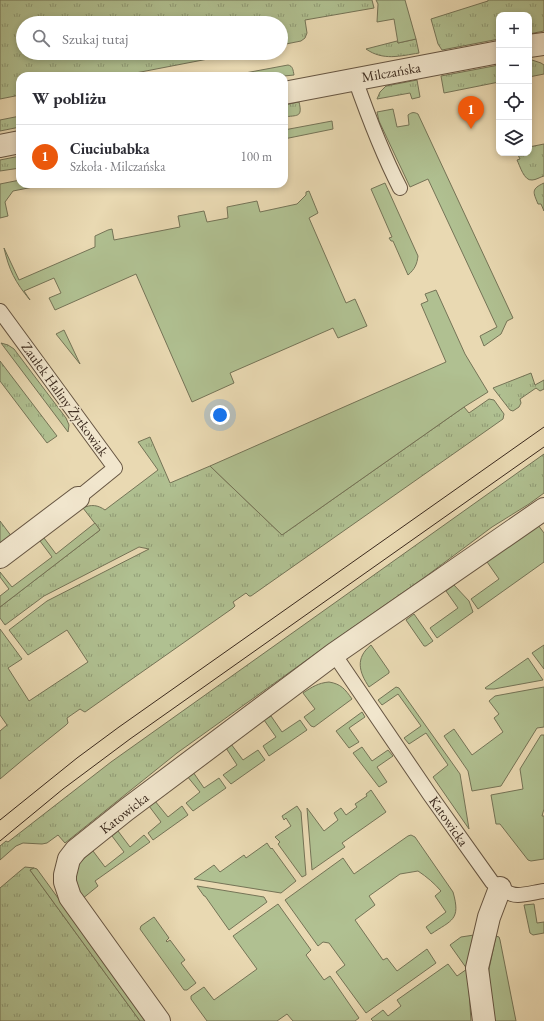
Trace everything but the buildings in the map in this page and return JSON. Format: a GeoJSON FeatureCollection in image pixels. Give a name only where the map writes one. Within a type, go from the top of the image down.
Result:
{"type":"FeatureCollection","features":[{"type":"Feature","properties":{"kind":"street"},"geometry":{"type":"LineString","coordinates":[[532,46],[544,44]]}},
{"type":"Feature","properties":{"kind":"street","name":"Milczańska"},"geometry":{"type":"LineString","coordinates":[[288,92],[496,53]]}},
{"type":"Feature","properties":{"kind":"street"},"geometry":{"type":"LineString","coordinates":[[0,146],[16,143]]}},
{"type":"Feature","properties":{"kind":"street"},"geometry":{"type":"LineString","coordinates":[[0,557],[78,498]]}},
{"type":"Feature","properties":{"kind":"street","name":"Katowicka"},"geometry":{"type":"LineString","coordinates":[[159,1021],[70,897],[65,882],[69,859],[76,850],[126,810],[334,654],[544,509]]}},
{"type":"Feature","properties":{"kind":"street"},"geometry":{"type":"LineString","coordinates":[[484,1021],[477,968],[489,917],[500,888]]}},
{"type":"Feature","properties":{"kind":"lane"},"geometry":{"type":"LineString","coordinates":[[355,79],[365,109],[400,188]]}},
{"type":"Feature","properties":{"kind":"lane","name":"Zaułek Haliny Żytkowiak"},"geometry":{"type":"LineString","coordinates":[[2,319],[115,468],[78,498]]}},
{"type":"Feature","properties":{"kind":"lane","name":"Katowicka"},"geometry":{"type":"LineString","coordinates":[[334,654],[430,795],[492,882],[507,892],[518,895],[544,891]]}},
{"type":"Feature","properties":{"kind":"green space"},"geometry":{"type":"Polygon","coordinates":[[[0,0],[372,0],[374,8],[305,20],[307,33],[305,38],[301,41],[288,44],[288,16],[16,16],[16,60],[203,60],[141,72],[16,72],[16,96],[0,99],[0,0]]]}},
{"type":"Feature","properties":{"kind":"green space"},"geometry":{"type":"Polygon","coordinates":[[[376,0],[405,0],[416,39],[398,43],[394,19],[377,22],[378,4],[376,0]]]}},
{"type":"Feature","properties":{"kind":"green space"},"geometry":{"type":"Polygon","coordinates":[[[544,0],[544,31],[532,33],[532,12],[496,12],[496,40],[442,50],[438,44],[431,19],[488,1],[544,0]]]}},
{"type":"Feature","properties":{"kind":"green space"},"geometry":{"type":"Polygon","coordinates":[[[416,39],[419,53],[392,57],[372,53],[366,49],[397,41],[398,43],[416,39]]]}},
{"type":"Feature","properties":{"kind":"green space"},"geometry":{"type":"Polygon","coordinates":[[[532,60],[544,65],[544,74],[532,76],[532,60]]]}},
{"type":"Feature","properties":{"kind":"green space"},"geometry":{"type":"Polygon","coordinates":[[[288,65],[292,67],[294,75],[288,76],[288,72],[250,72],[288,65]]]}},
{"type":"Feature","properties":{"kind":"green space"},"geometry":{"type":"Polygon","coordinates":[[[496,66],[496,83],[444,93],[441,76],[496,66]]]}},
{"type":"Feature","properties":{"kind":"green space"},"geometry":{"type":"Polygon","coordinates":[[[417,80],[420,97],[412,99],[410,93],[377,99],[380,92],[386,86],[417,80]]]}},
{"type":"Feature","properties":{"kind":"green space"},"geometry":{"type":"Polygon","coordinates":[[[299,102],[300,111],[298,115],[288,117],[288,104],[299,102]]]}},
{"type":"Feature","properties":{"kind":"green space"},"geometry":{"type":"Polygon","coordinates":[[[393,109],[397,127],[409,125],[408,115],[411,113],[418,114],[513,318],[507,321],[501,334],[484,346],[480,336],[497,327],[428,179],[410,187],[379,121],[377,112],[393,109]]]}},
{"type":"Feature","properties":{"kind":"green space"},"geometry":{"type":"Polygon","coordinates":[[[16,117],[16,128],[0,131],[0,120],[16,117]]]}},
{"type":"Feature","properties":{"kind":"green space"},"geometry":{"type":"Polygon","coordinates":[[[332,121],[333,129],[288,138],[288,129],[332,121]]]}},
{"type":"Feature","properties":{"kind":"green space"},"geometry":{"type":"Polygon","coordinates":[[[544,144],[544,176],[535,180],[529,180],[525,176],[517,160],[520,159],[518,156],[532,156],[532,146],[544,144]]]}},
{"type":"Feature","properties":{"kind":"green space"},"geometry":{"type":"Polygon","coordinates":[[[16,157],[16,169],[0,171],[0,160],[16,157]]]}},
{"type":"Feature","properties":{"kind":"green space"},"geometry":{"type":"Polygon","coordinates":[[[16,181],[16,188],[28,188],[13,191],[5,202],[8,216],[0,218],[0,184],[16,181]]]}},
{"type":"Feature","properties":{"kind":"green space"},"geometry":{"type":"Polygon","coordinates":[[[385,183],[418,256],[415,266],[408,275],[393,241],[389,238],[392,237],[371,189],[385,183]]]}},
{"type":"Feature","properties":{"kind":"green space"},"geometry":{"type":"Polygon","coordinates":[[[544,183],[544,211],[541,204],[538,204],[534,191],[537,187],[544,183]]]}},
{"type":"Feature","properties":{"kind":"green space"},"geometry":{"type":"Polygon","coordinates":[[[309,191],[318,213],[309,218],[346,303],[355,299],[367,326],[338,338],[333,328],[230,373],[234,383],[192,402],[136,274],[55,310],[49,298],[61,293],[54,278],[24,291],[30,300],[13,276],[4,248],[19,280],[95,247],[95,236],[108,230],[112,229],[114,240],[180,227],[178,216],[204,211],[207,222],[228,218],[227,207],[257,201],[260,212],[297,204],[306,195],[306,192],[309,191]]]}},
{"type":"Feature","properties":{"kind":"green space"},"geometry":{"type":"Polygon","coordinates":[[[436,290],[465,354],[488,392],[464,407],[282,535],[210,466],[446,362],[421,304],[428,301],[425,294],[436,290]]]}},
{"type":"Feature","properties":{"kind":"green space"},"geometry":{"type":"Polygon","coordinates":[[[64,330],[80,364],[56,334],[64,330]]]}},
{"type":"Feature","properties":{"kind":"green space"},"geometry":{"type":"Polygon","coordinates":[[[1,343],[14,349],[66,418],[69,425],[68,432],[1,343]]]}},
{"type":"Feature","properties":{"kind":"green space"},"geometry":{"type":"Polygon","coordinates":[[[0,361],[57,436],[47,443],[0,381],[0,361]]]}},
{"type":"Feature","properties":{"kind":"green space"},"geometry":{"type":"Polygon","coordinates":[[[531,373],[535,385],[544,380],[544,389],[540,391],[536,388],[520,399],[521,403],[519,407],[513,411],[510,410],[493,388],[531,373]]]}},
{"type":"Feature","properties":{"kind":"green space"},"geometry":{"type":"Polygon","coordinates":[[[489,399],[494,400],[504,414],[503,419],[251,596],[246,593],[233,602],[235,606],[233,608],[85,712],[80,709],[67,718],[68,723],[66,725],[0,779],[0,731],[7,725],[0,715],[0,629],[22,659],[8,668],[29,701],[88,662],[67,630],[28,655],[9,630],[47,601],[149,549],[139,547],[44,596],[5,625],[0,618],[0,607],[100,530],[83,508],[94,506],[105,510],[158,470],[138,442],[150,437],[170,483],[210,466],[282,535],[464,407],[469,413],[489,399]]]}},
{"type":"Feature","properties":{"kind":"green space"},"geometry":{"type":"Polygon","coordinates":[[[544,454],[544,493],[492,527],[425,577],[177,753],[65,843],[58,835],[47,843],[23,843],[16,846],[0,860],[0,846],[6,841],[8,842],[111,762],[544,454]]]}},
{"type":"Feature","properties":{"kind":"green space"},"geometry":{"type":"Polygon","coordinates":[[[0,521],[12,537],[0,545],[0,521]]]}},
{"type":"Feature","properties":{"kind":"green space"},"geometry":{"type":"Polygon","coordinates":[[[95,523],[100,530],[0,607],[0,596],[9,589],[0,577],[0,572],[12,587],[52,557],[40,541],[44,538],[56,554],[95,523]]]}},
{"type":"Feature","properties":{"kind":"green space"},"geometry":{"type":"Polygon","coordinates":[[[538,525],[544,533],[544,562],[478,609],[471,599],[499,579],[485,559],[538,525]]]}},
{"type":"Feature","properties":{"kind":"green space"},"geometry":{"type":"Polygon","coordinates":[[[454,585],[469,601],[473,612],[437,638],[430,628],[458,608],[446,591],[454,585]]]}},
{"type":"Feature","properties":{"kind":"green space"},"geometry":{"type":"Polygon","coordinates":[[[414,614],[433,641],[426,646],[424,646],[406,620],[414,614]]]}},
{"type":"Feature","properties":{"kind":"green space"},"geometry":{"type":"Polygon","coordinates":[[[371,645],[389,673],[369,687],[363,676],[360,665],[363,655],[371,645]]]}},
{"type":"Feature","properties":{"kind":"green space"},"geometry":{"type":"Polygon","coordinates":[[[544,645],[544,669],[532,653],[544,645]]]}},
{"type":"Feature","properties":{"kind":"green space"},"geometry":{"type":"Polygon","coordinates":[[[528,658],[543,680],[494,689],[485,688],[528,658]]]}},
{"type":"Feature","properties":{"kind":"green space"},"geometry":{"type":"Polygon","coordinates":[[[329,682],[337,684],[347,692],[352,699],[314,727],[311,726],[304,717],[315,709],[303,693],[322,683],[329,682]]]}},
{"type":"Feature","properties":{"kind":"green space"},"geometry":{"type":"Polygon","coordinates":[[[396,687],[399,688],[460,774],[469,829],[433,777],[448,765],[426,733],[409,744],[404,738],[421,726],[398,694],[382,705],[378,700],[396,687]]]}},
{"type":"Feature","properties":{"kind":"green space"},"geometry":{"type":"Polygon","coordinates":[[[544,687],[544,727],[537,728],[501,786],[472,791],[468,771],[444,736],[454,729],[472,755],[503,732],[494,718],[499,714],[489,701],[495,696],[544,687]]]}},
{"type":"Feature","properties":{"kind":"green space"},"geometry":{"type":"Polygon","coordinates":[[[362,712],[365,717],[349,728],[359,742],[349,748],[336,731],[362,712]]]}},
{"type":"Feature","properties":{"kind":"green space"},"geometry":{"type":"Polygon","coordinates":[[[271,716],[282,732],[300,720],[307,730],[269,756],[263,746],[276,737],[264,720],[271,716]]]}},
{"type":"Feature","properties":{"kind":"green space"},"geometry":{"type":"Polygon","coordinates":[[[541,735],[544,735],[544,809],[542,816],[544,816],[544,859],[531,861],[528,860],[500,824],[496,824],[491,795],[523,789],[520,769],[541,735]]]}},
{"type":"Feature","properties":{"kind":"green space"},"geometry":{"type":"Polygon","coordinates":[[[231,744],[243,760],[258,750],[265,760],[231,784],[223,775],[237,765],[226,748],[231,744]]]}},
{"type":"Feature","properties":{"kind":"green space"},"geometry":{"type":"Polygon","coordinates":[[[362,747],[372,761],[388,750],[393,756],[377,767],[387,782],[379,787],[353,753],[362,747]]]}},
{"type":"Feature","properties":{"kind":"green space"},"geometry":{"type":"Polygon","coordinates":[[[193,772],[204,788],[219,778],[226,788],[193,811],[186,803],[200,792],[187,776],[193,772]]]}},
{"type":"Feature","properties":{"kind":"green space"},"geometry":{"type":"Polygon","coordinates":[[[371,790],[386,812],[342,843],[345,847],[312,870],[307,808],[324,831],[338,820],[334,813],[341,808],[346,815],[357,807],[355,804],[367,796],[366,794],[371,790]]]}},
{"type":"Feature","properties":{"kind":"green space"},"geometry":{"type":"Polygon","coordinates":[[[155,801],[168,817],[182,806],[188,815],[153,840],[148,833],[161,822],[149,806],[155,801]]]}},
{"type":"Feature","properties":{"kind":"green space"},"geometry":{"type":"Polygon","coordinates":[[[297,806],[301,812],[306,875],[302,877],[278,844],[280,842],[275,837],[291,826],[286,818],[284,820],[282,816],[297,806]]]}},
{"type":"Feature","properties":{"kind":"green space"},"geometry":{"type":"Polygon","coordinates":[[[118,831],[130,847],[144,835],[150,842],[95,881],[98,886],[82,899],[76,883],[76,870],[82,860],[93,851],[105,867],[124,852],[112,836],[118,831]]]}},
{"type":"Feature","properties":{"kind":"green space"},"geometry":{"type":"Polygon","coordinates":[[[411,835],[415,837],[453,892],[456,908],[455,914],[449,922],[431,934],[426,927],[446,912],[435,896],[441,891],[418,871],[400,874],[369,896],[375,905],[355,920],[383,960],[387,958],[397,971],[427,949],[436,963],[366,1013],[336,972],[345,965],[329,943],[323,942],[318,946],[285,900],[343,858],[354,874],[411,835]]]}},
{"type":"Feature","properties":{"kind":"green space"},"geometry":{"type":"Polygon","coordinates":[[[267,843],[296,881],[281,893],[194,879],[214,865],[220,872],[244,855],[246,858],[267,843]]]}},
{"type":"Feature","properties":{"kind":"green space"},"geometry":{"type":"Polygon","coordinates":[[[25,867],[34,868],[30,870],[140,1021],[0,1021],[0,888],[25,867]]]}},
{"type":"Feature","properties":{"kind":"green space"},"geometry":{"type":"Polygon","coordinates":[[[34,868],[37,869],[147,1021],[140,1021],[30,870],[34,868]]]}},
{"type":"Feature","properties":{"kind":"green space"},"geometry":{"type":"Polygon","coordinates":[[[197,886],[264,897],[267,902],[229,930],[197,886]]]}},
{"type":"Feature","properties":{"kind":"green space"},"geometry":{"type":"Polygon","coordinates":[[[278,904],[311,950],[306,955],[324,980],[330,976],[359,1018],[355,1021],[293,1021],[287,1014],[277,1021],[207,1021],[191,999],[191,996],[204,987],[214,1000],[257,969],[233,936],[278,904]]]}},
{"type":"Feature","properties":{"kind":"green space"},"geometry":{"type":"Polygon","coordinates":[[[534,904],[537,923],[544,922],[544,933],[533,935],[530,933],[524,905],[534,904]]]}},
{"type":"Feature","properties":{"kind":"green space"},"geometry":{"type":"Polygon","coordinates":[[[154,917],[169,938],[166,941],[167,942],[170,940],[185,960],[181,963],[196,983],[187,990],[184,990],[140,929],[141,926],[154,917]]]}},
{"type":"Feature","properties":{"kind":"green space"},"geometry":{"type":"Polygon","coordinates":[[[474,935],[468,974],[471,1021],[373,1021],[371,1019],[383,1010],[388,1016],[401,1006],[397,1000],[448,964],[457,976],[467,969],[450,945],[461,937],[474,935]]]}},
{"type":"Feature","properties":{"kind":"green space"},"geometry":{"type":"Polygon","coordinates":[[[496,936],[499,937],[500,940],[516,1021],[494,1021],[488,985],[489,969],[496,936]]]}},
{"type":"Feature","properties":{"kind":"tram line"},"geometry":{"type":"LineString","coordinates":[[0,820],[77,758],[119,727],[544,427]]}},
{"type":"Feature","properties":{"kind":"tram line"},"geometry":{"type":"LineString","coordinates":[[0,841],[63,789],[130,739],[544,447]]}},
{"type":"Feature","properties":{"kind":"place","name":"Ciuciubabka"},"geometry":{"type":"Point","coordinates":[471,129]}}]}
